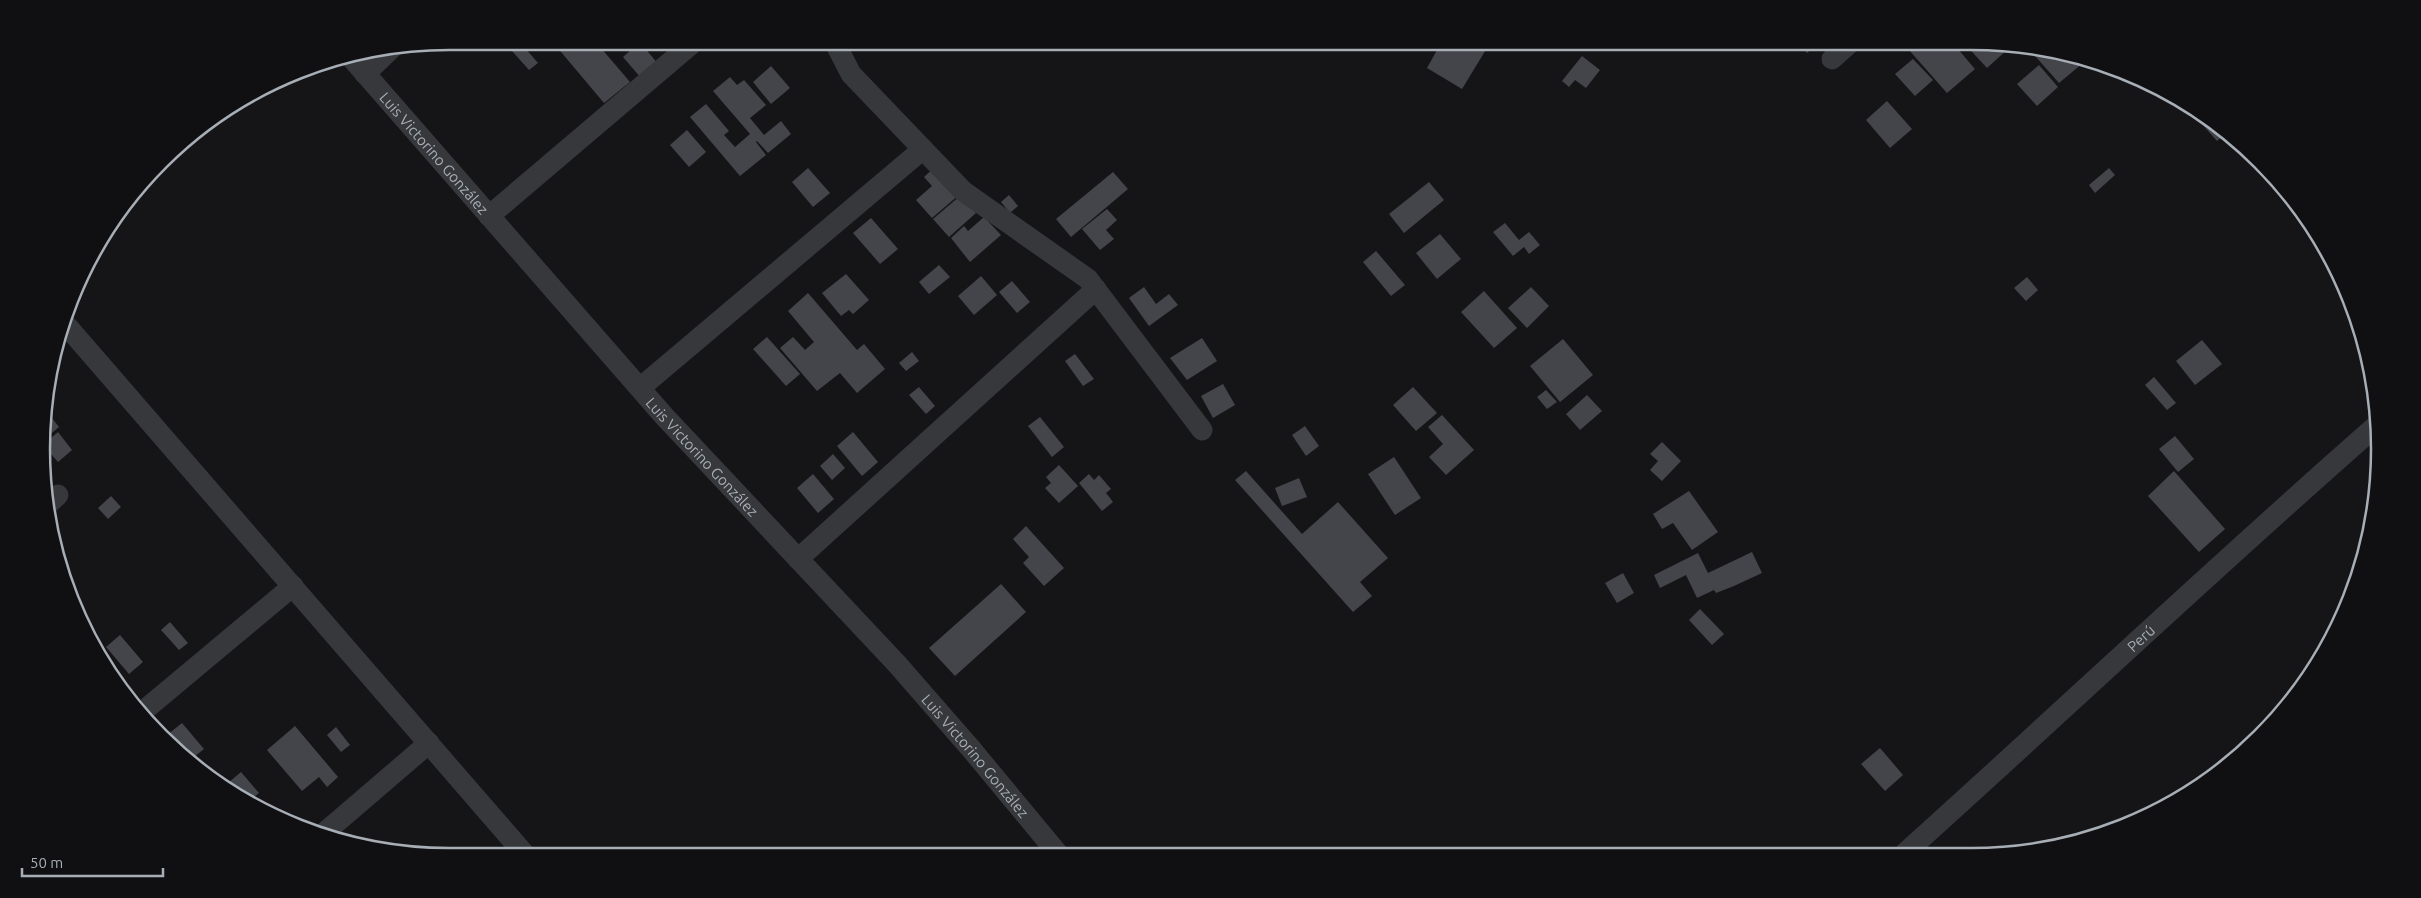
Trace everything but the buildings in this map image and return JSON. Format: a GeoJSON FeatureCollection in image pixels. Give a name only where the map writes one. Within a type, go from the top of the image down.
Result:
{"type":"FeatureCollection","features":[{"type":"Feature","properties":{"kind":"street"},"geometry":{"type":"LineString","coordinates":[[489,216],[684,50]]}},
{"type":"Feature","properties":{"kind":"street"},"geometry":{"type":"LineString","coordinates":[[839,50],[851,74],[963,191],[1088,279],[1202,430]]}},
{"type":"Feature","properties":{"kind":"street"},"geometry":{"type":"LineString","coordinates":[[1832,59],[1842,50]]}},
{"type":"Feature","properties":{"kind":"street"},"geometry":{"type":"LineString","coordinates":[[365,74],[384,55]]}},
{"type":"Feature","properties":{"kind":"street","name":"Luis Victorino González"},"geometry":{"type":"LineString","coordinates":[[355,62],[640,388],[897,664],[972,750],[1053,848]]}},
{"type":"Feature","properties":{"kind":"street"},"geometry":{"type":"LineString","coordinates":[[640,388],[923,149]]}},
{"type":"Feature","properties":{"kind":"street"},"geometry":{"type":"LineString","coordinates":[[798,559],[1096,289]]}},
{"type":"Feature","properties":{"kind":"street"},"geometry":{"type":"LineString","coordinates":[[69,328],[519,848]]}},
{"type":"Feature","properties":{"kind":"street","name":"Perú"},"geometry":{"type":"LineString","coordinates":[[1912,848],[2084,693],[2184,596],[2370,431]]}},
{"type":"Feature","properties":{"kind":"street"},"geometry":{"type":"LineString","coordinates":[[146,709],[293,586]]}},
{"type":"Feature","properties":{"kind":"street"},"geometry":{"type":"LineString","coordinates":[[329,829],[429,743]]}}]}
